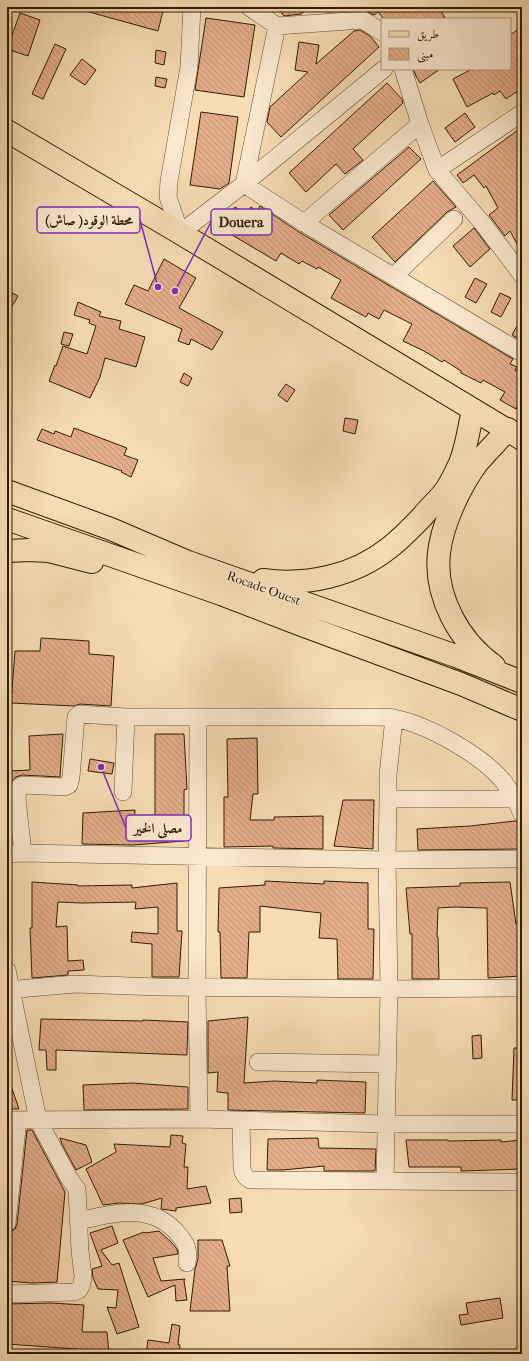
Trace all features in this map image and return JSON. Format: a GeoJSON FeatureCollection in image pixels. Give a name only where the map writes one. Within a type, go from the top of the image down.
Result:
{"type":"FeatureCollection","features":[{"type":"Feature","properties":{"kind":"main road"},"geometry":{"type":"LineString","coordinates":[[7,131],[180,233],[517,437]]}},
{"type":"Feature","properties":{"kind":"main road"},"geometry":{"type":"LineString","coordinates":[[230,576],[272,582],[308,581],[347,572],[369,562],[404,535],[443,494],[460,462],[473,410]]}},
{"type":"Feature","properties":{"kind":"main road"},"geometry":{"type":"LineString","coordinates":[[515,679],[490,663],[476,650],[455,624],[448,609],[438,571],[439,552],[443,533],[465,483],[476,465],[488,452],[517,437]]}},
{"type":"Feature","properties":{"kind":"main road","name":"Rocade Ouest"},"geometry":{"type":"LineString","coordinates":[[7,491],[111,529],[188,562],[515,679]]}},
{"type":"Feature","properties":{"kind":"main road","name":"Rocade Ouest"},"geometry":{"type":"LineString","coordinates":[[7,519],[209,589],[461,684],[522,710]]}},
{"type":"Feature","properties":{"kind":"main road"},"geometry":{"type":"LineString","coordinates":[[7,551],[48,551],[209,589]]}},
{"type":"Feature","properties":{"kind":"street"},"geometry":{"type":"LineString","coordinates":[[192,7],[188,67],[168,197],[180,233],[244,184],[383,70]]}},
{"type":"Feature","properties":{"kind":"street"},"geometry":{"type":"LineString","coordinates":[[249,7],[277,26],[363,20],[381,31]]}},
{"type":"Feature","properties":{"kind":"street"},"geometry":{"type":"LineString","coordinates":[[244,184],[277,26]]}},
{"type":"Feature","properties":{"kind":"street"},"geometry":{"type":"LineString","coordinates":[[403,70],[420,124],[437,170],[484,225],[522,275]]}},
{"type":"Feature","properties":{"kind":"street"},"geometry":{"type":"LineString","coordinates":[[437,170],[522,113]]}},
{"type":"Feature","properties":{"kind":"street"},"geometry":{"type":"LineString","coordinates":[[304,223],[420,124]]}},
{"type":"Feature","properties":{"kind":"street"},"geometry":{"type":"LineString","coordinates":[[244,184],[304,223],[522,354]]}},
{"type":"Feature","properties":{"kind":"street"},"geometry":{"type":"LineString","coordinates":[[394,276],[454,220]]}},
{"type":"Feature","properties":{"kind":"street"},"geometry":{"type":"LineString","coordinates":[[519,806],[505,783],[488,766],[463,748],[438,734],[394,718],[126,717],[79,714],[76,717],[69,785],[65,787],[22,785],[18,788],[15,853],[387,860],[522,859]]}},
{"type":"Feature","properties":{"kind":"street"},"geometry":{"type":"LineString","coordinates":[[123,792],[126,717]]}},
{"type":"Feature","properties":{"kind":"street"},"geometry":{"type":"LineString","coordinates":[[198,717],[197,987],[199,1119]]}},
{"type":"Feature","properties":{"kind":"street"},"geometry":{"type":"LineString","coordinates":[[385,1181],[389,989],[387,860],[388,775],[394,718]]}},
{"type":"Feature","properties":{"kind":"street"},"geometry":{"type":"LineString","coordinates":[[388,798],[519,806]]}},
{"type":"Feature","properties":{"kind":"street"},"geometry":{"type":"LineString","coordinates":[[7,970],[9,989],[38,1120],[69,1178],[77,1189],[80,1251],[83,1276],[82,1284],[79,1290],[67,1293],[7,1294]]}},
{"type":"Feature","properties":{"kind":"street"},"geometry":{"type":"LineString","coordinates":[[9,989],[75,984],[159,987],[389,989],[522,988]]}},
{"type":"Feature","properties":{"kind":"street"},"geometry":{"type":"LineString","coordinates":[[258,1062],[387,1064]]}},
{"type":"Feature","properties":{"kind":"street"},"geometry":{"type":"LineString","coordinates":[[7,1223],[12,1120],[199,1119],[386,1124],[522,1124]]}},
{"type":"Feature","properties":{"kind":"street"},"geometry":{"type":"LineString","coordinates":[[241,1120],[242,1168],[243,1173],[250,1180],[522,1182]]}},
{"type":"Feature","properties":{"kind":"street"},"geometry":{"type":"LineString","coordinates":[[79,1221],[116,1213],[151,1214],[164,1220],[174,1229],[187,1245],[187,1263]]}},
{"type":"Feature","properties":{"kind":"building"},"geometry":{"type":"Polygon","coordinates":[[[83,7],[164,7],[158,31],[82,10],[83,7]]]}},
{"type":"Feature","properties":{"kind":"building"},"geometry":{"type":"Polygon","coordinates":[[[276,7],[310,7],[301,14],[284,16],[276,7]]]}},
{"type":"Feature","properties":{"kind":"building"},"geometry":{"type":"Polygon","coordinates":[[[321,7],[350,7],[346,11],[327,12],[321,7]]]}},
{"type":"Feature","properties":{"kind":"building"},"geometry":{"type":"Polygon","coordinates":[[[352,7],[438,7],[445,18],[383,18],[378,12],[374,15],[363,10],[355,11],[352,7]]]}},
{"type":"Feature","properties":{"kind":"building"},"geometry":{"type":"Polygon","coordinates":[[[20,13],[40,20],[28,56],[7,49],[20,13]]]}},
{"type":"Feature","properties":{"kind":"building"},"geometry":{"type":"Polygon","coordinates":[[[206,18],[255,25],[244,97],[195,90],[206,18]]]}},
{"type":"Feature","properties":{"kind":"building"},"geometry":{"type":"Polygon","coordinates":[[[522,27],[522,88],[506,99],[500,91],[494,95],[493,93],[467,107],[453,79],[470,70],[511,70],[511,34],[522,27]]]}},
{"type":"Feature","properties":{"kind":"building"},"geometry":{"type":"Polygon","coordinates":[[[360,30],[370,36],[379,47],[281,137],[267,122],[270,107],[308,72],[295,70],[299,42],[319,45],[316,64],[354,31],[360,30]]]}},
{"type":"Feature","properties":{"kind":"building"},"geometry":{"type":"Polygon","coordinates":[[[55,44],[66,49],[43,99],[32,94],[55,44]]]}},
{"type":"Feature","properties":{"kind":"building"},"geometry":{"type":"Polygon","coordinates":[[[156,50],[166,52],[164,65],[155,63],[156,50]]]}},
{"type":"Feature","properties":{"kind":"building"},"geometry":{"type":"Polygon","coordinates":[[[82,59],[96,70],[85,85],[70,75],[82,59]]]}},
{"type":"Feature","properties":{"kind":"building"},"geometry":{"type":"Polygon","coordinates":[[[413,70],[439,70],[420,83],[413,70]]]}},
{"type":"Feature","properties":{"kind":"building"},"geometry":{"type":"Polygon","coordinates":[[[156,77],[167,79],[165,88],[155,86],[156,77]]]}},
{"type":"Feature","properties":{"kind":"building"},"geometry":{"type":"Polygon","coordinates":[[[387,83],[402,99],[403,103],[353,149],[363,160],[345,174],[336,164],[306,192],[289,173],[387,83]]]}},
{"type":"Feature","properties":{"kind":"building"},"geometry":{"type":"Polygon","coordinates":[[[201,112],[238,117],[229,183],[220,189],[190,185],[201,112]]]}},
{"type":"Feature","properties":{"kind":"building"},"geometry":{"type":"Polygon","coordinates":[[[465,113],[475,127],[455,142],[445,128],[465,113]]]}},
{"type":"Feature","properties":{"kind":"building"},"geometry":{"type":"Polygon","coordinates":[[[522,127],[522,253],[510,231],[505,236],[489,215],[498,208],[486,186],[484,188],[474,175],[463,183],[457,175],[522,127]]]}},
{"type":"Feature","properties":{"kind":"building"},"geometry":{"type":"Polygon","coordinates":[[[409,147],[421,159],[343,230],[329,215],[409,147]]]}},
{"type":"Feature","properties":{"kind":"building"},"geometry":{"type":"Polygon","coordinates":[[[433,181],[456,207],[447,212],[395,262],[372,237],[433,181]]]}},
{"type":"Feature","properties":{"kind":"building"},"geometry":{"type":"Polygon","coordinates":[[[260,206],[299,232],[513,359],[510,364],[517,367],[515,370],[522,374],[522,397],[516,409],[500,400],[505,392],[483,380],[481,383],[461,373],[461,371],[444,360],[442,362],[403,341],[412,324],[384,310],[379,319],[368,313],[366,317],[331,298],[341,280],[318,267],[317,269],[302,261],[299,264],[281,253],[276,261],[217,226],[225,214],[229,216],[235,207],[247,214],[251,207],[257,211],[260,206]]]}},
{"type":"Feature","properties":{"kind":"building"},"geometry":{"type":"Polygon","coordinates":[[[474,228],[490,249],[470,267],[453,246],[474,228]]]}},
{"type":"Feature","properties":{"kind":"building"},"geometry":{"type":"Polygon","coordinates":[[[164,259],[196,278],[179,308],[223,332],[212,350],[191,339],[189,345],[178,341],[182,329],[125,304],[134,285],[148,291],[164,259]]]}},
{"type":"Feature","properties":{"kind":"building"},"geometry":{"type":"Polygon","coordinates":[[[475,278],[487,284],[476,303],[465,297],[475,278]]]}},
{"type":"Feature","properties":{"kind":"building"},"geometry":{"type":"Polygon","coordinates":[[[7,290],[18,296],[7,315],[7,290]]]}},
{"type":"Feature","properties":{"kind":"building"},"geometry":{"type":"Polygon","coordinates":[[[500,293],[511,298],[501,317],[491,312],[500,293]]]}},
{"type":"Feature","properties":{"kind":"building"},"geometry":{"type":"Polygon","coordinates":[[[78,302],[101,312],[99,316],[121,321],[119,329],[145,337],[136,367],[105,358],[100,377],[90,398],[49,381],[63,346],[87,354],[96,326],[89,323],[90,320],[74,315],[78,302]]]}},
{"type":"Feature","properties":{"kind":"building"},"geometry":{"type":"Polygon","coordinates":[[[522,317],[522,337],[520,340],[512,335],[522,317]]]}},
{"type":"Feature","properties":{"kind":"building"},"geometry":{"type":"Polygon","coordinates":[[[64,332],[73,334],[69,346],[61,344],[64,332]]]}},
{"type":"Feature","properties":{"kind":"building"},"geometry":{"type":"Polygon","coordinates":[[[184,373],[192,378],[188,386],[180,382],[184,373]]]}},
{"type":"Feature","properties":{"kind":"building"},"geometry":{"type":"Polygon","coordinates":[[[286,384],[295,390],[287,402],[278,395],[286,384]]]}},
{"type":"Feature","properties":{"kind":"building"},"geometry":{"type":"Polygon","coordinates":[[[345,418],[358,420],[355,434],[343,431],[345,418]]]}},
{"type":"Feature","properties":{"kind":"building"},"geometry":{"type":"Polygon","coordinates":[[[74,428],[127,448],[124,455],[138,460],[131,477],[121,472],[122,471],[37,440],[42,429],[54,434],[55,431],[71,437],[74,428]]]}},
{"type":"Feature","properties":{"kind":"building"},"geometry":{"type":"Polygon","coordinates":[[[41,638],[89,641],[89,654],[114,656],[111,706],[11,703],[15,651],[40,651],[41,638]]]}},
{"type":"Feature","properties":{"kind":"building"},"geometry":{"type":"Polygon","coordinates":[[[63,734],[60,777],[22,775],[11,781],[10,771],[30,770],[29,736],[63,734]]]}},
{"type":"Feature","properties":{"kind":"building"},"geometry":{"type":"Polygon","coordinates":[[[155,734],[184,734],[187,789],[184,790],[184,841],[133,845],[82,844],[83,813],[135,810],[134,824],[155,822],[155,734]]]}},
{"type":"Feature","properties":{"kind":"building"},"geometry":{"type":"Polygon","coordinates":[[[257,738],[258,794],[253,794],[250,820],[274,820],[274,817],[323,816],[323,849],[273,848],[273,846],[224,847],[224,797],[228,797],[227,739],[257,738]]]}},
{"type":"Feature","properties":{"kind":"building"},"geometry":{"type":"Polygon","coordinates":[[[90,759],[114,763],[112,774],[88,771],[90,759]]]}},
{"type":"Feature","properties":{"kind":"building"},"geometry":{"type":"Polygon","coordinates":[[[343,800],[374,800],[373,849],[334,846],[343,800]]]}},
{"type":"Feature","properties":{"kind":"building"},"geometry":{"type":"Polygon","coordinates":[[[515,821],[520,824],[520,849],[418,850],[417,829],[470,826],[515,821]]]}},
{"type":"Feature","properties":{"kind":"building"},"geometry":{"type":"Polygon","coordinates":[[[265,881],[324,884],[324,881],[368,883],[368,929],[374,929],[373,979],[338,979],[337,939],[319,938],[321,913],[260,906],[260,932],[249,932],[247,978],[221,978],[220,932],[218,932],[219,888],[265,885],[265,881]]]}},
{"type":"Feature","properties":{"kind":"building"},"geometry":{"type":"Polygon","coordinates":[[[32,882],[78,886],[132,885],[132,888],[177,883],[177,931],[182,931],[179,977],[152,977],[152,944],[131,942],[132,932],[158,934],[158,907],[135,909],[136,902],[58,902],[56,927],[67,926],[68,961],[83,960],[84,970],[68,971],[68,975],[32,978],[30,928],[32,928],[32,882]]]}},
{"type":"Feature","properties":{"kind":"building"},"geometry":{"type":"Polygon","coordinates":[[[510,882],[516,924],[520,924],[521,976],[488,978],[487,908],[455,907],[438,908],[437,937],[439,979],[412,979],[412,934],[410,934],[406,888],[460,886],[460,883],[510,882]]]}},
{"type":"Feature","properties":{"kind":"building"},"geometry":{"type":"Polygon","coordinates":[[[248,1017],[244,1083],[274,1081],[317,1083],[317,1080],[366,1082],[365,1113],[228,1110],[228,1093],[217,1092],[218,1072],[208,1073],[208,1021],[248,1017]]]}},
{"type":"Feature","properties":{"kind":"building"},"geometry":{"type":"Polygon","coordinates":[[[41,1019],[188,1022],[187,1055],[56,1050],[56,1070],[47,1070],[46,1050],[39,1050],[41,1019]]]}},
{"type":"Feature","properties":{"kind":"building"},"geometry":{"type":"Polygon","coordinates":[[[481,1035],[482,1058],[473,1059],[472,1036],[481,1035]]]}},
{"type":"Feature","properties":{"kind":"building"},"geometry":{"type":"Polygon","coordinates":[[[514,1048],[522,1048],[522,1100],[512,1100],[514,1048]]]}},
{"type":"Feature","properties":{"kind":"building"},"geometry":{"type":"Polygon","coordinates":[[[8,1077],[19,1109],[7,1109],[8,1077]]]}},
{"type":"Feature","properties":{"kind":"building"},"geometry":{"type":"Polygon","coordinates":[[[132,1083],[188,1087],[188,1109],[84,1110],[83,1085],[132,1083]]]}},
{"type":"Feature","properties":{"kind":"building"},"geometry":{"type":"Polygon","coordinates":[[[27,1130],[32,1130],[65,1192],[57,1282],[32,1283],[7,1281],[10,1232],[15,1229],[17,1224],[27,1130]]]}},
{"type":"Feature","properties":{"kind":"building"},"geometry":{"type":"Polygon","coordinates":[[[171,1135],[183,1136],[182,1143],[186,1144],[184,1167],[188,1167],[187,1189],[206,1186],[211,1203],[176,1208],[176,1211],[161,1209],[162,1198],[142,1204],[119,1203],[103,1205],[86,1169],[116,1152],[114,1144],[170,1147],[171,1135]]]}},
{"type":"Feature","properties":{"kind":"building"},"geometry":{"type":"Polygon","coordinates":[[[60,1138],[86,1145],[92,1162],[76,1170],[60,1138]]]}},
{"type":"Feature","properties":{"kind":"building"},"geometry":{"type":"Polygon","coordinates":[[[318,1138],[319,1148],[376,1149],[375,1171],[324,1171],[324,1166],[267,1170],[268,1139],[318,1138]]]}},
{"type":"Feature","properties":{"kind":"building"},"geometry":{"type":"Polygon","coordinates":[[[406,1140],[501,1140],[501,1142],[522,1140],[522,1169],[461,1171],[461,1167],[409,1167],[406,1140]]]}},
{"type":"Feature","properties":{"kind":"building"},"geometry":{"type":"Polygon","coordinates":[[[241,1198],[242,1212],[230,1213],[229,1199],[241,1198]]]}},
{"type":"Feature","properties":{"kind":"building"},"geometry":{"type":"Polygon","coordinates":[[[112,1226],[118,1243],[101,1250],[112,1265],[119,1263],[139,1327],[117,1334],[107,1307],[116,1308],[118,1290],[98,1289],[93,1278],[92,1269],[102,1266],[90,1233],[112,1226]]]}},
{"type":"Feature","properties":{"kind":"building"},"geometry":{"type":"Polygon","coordinates":[[[159,1231],[177,1249],[178,1254],[153,1258],[161,1281],[185,1279],[187,1300],[176,1301],[175,1285],[148,1297],[123,1240],[144,1232],[159,1231]]]}},
{"type":"Feature","properties":{"kind":"building"},"geometry":{"type":"Polygon","coordinates":[[[198,1240],[222,1240],[230,1266],[227,1266],[230,1311],[190,1311],[195,1269],[198,1259],[198,1240]]]}},
{"type":"Feature","properties":{"kind":"building"},"geometry":{"type":"Polygon","coordinates":[[[500,1298],[503,1318],[461,1325],[459,1315],[468,1314],[466,1303],[500,1298]]]}},
{"type":"Feature","properties":{"kind":"building"},"geometry":{"type":"Polygon","coordinates":[[[51,1303],[84,1305],[82,1332],[107,1332],[109,1354],[90,1354],[90,1350],[7,1344],[7,1304],[51,1303]]]}},
{"type":"Feature","properties":{"kind":"building"},"geometry":{"type":"Polygon","coordinates":[[[172,1324],[180,1326],[178,1345],[180,1345],[179,1354],[146,1354],[148,1340],[169,1343],[172,1324]]]}},
{"type":"Feature","properties":{"kind":"place","name":"محطة الوقود( صاش)"},"geometry":{"type":"Point","coordinates":[158,287]}},
{"type":"Feature","properties":{"kind":"place","name":"Douera"},"geometry":{"type":"Point","coordinates":[175,291]}},
{"type":"Feature","properties":{"kind":"place","name":"مصلى الخير"},"geometry":{"type":"Point","coordinates":[101,767]}}]}
